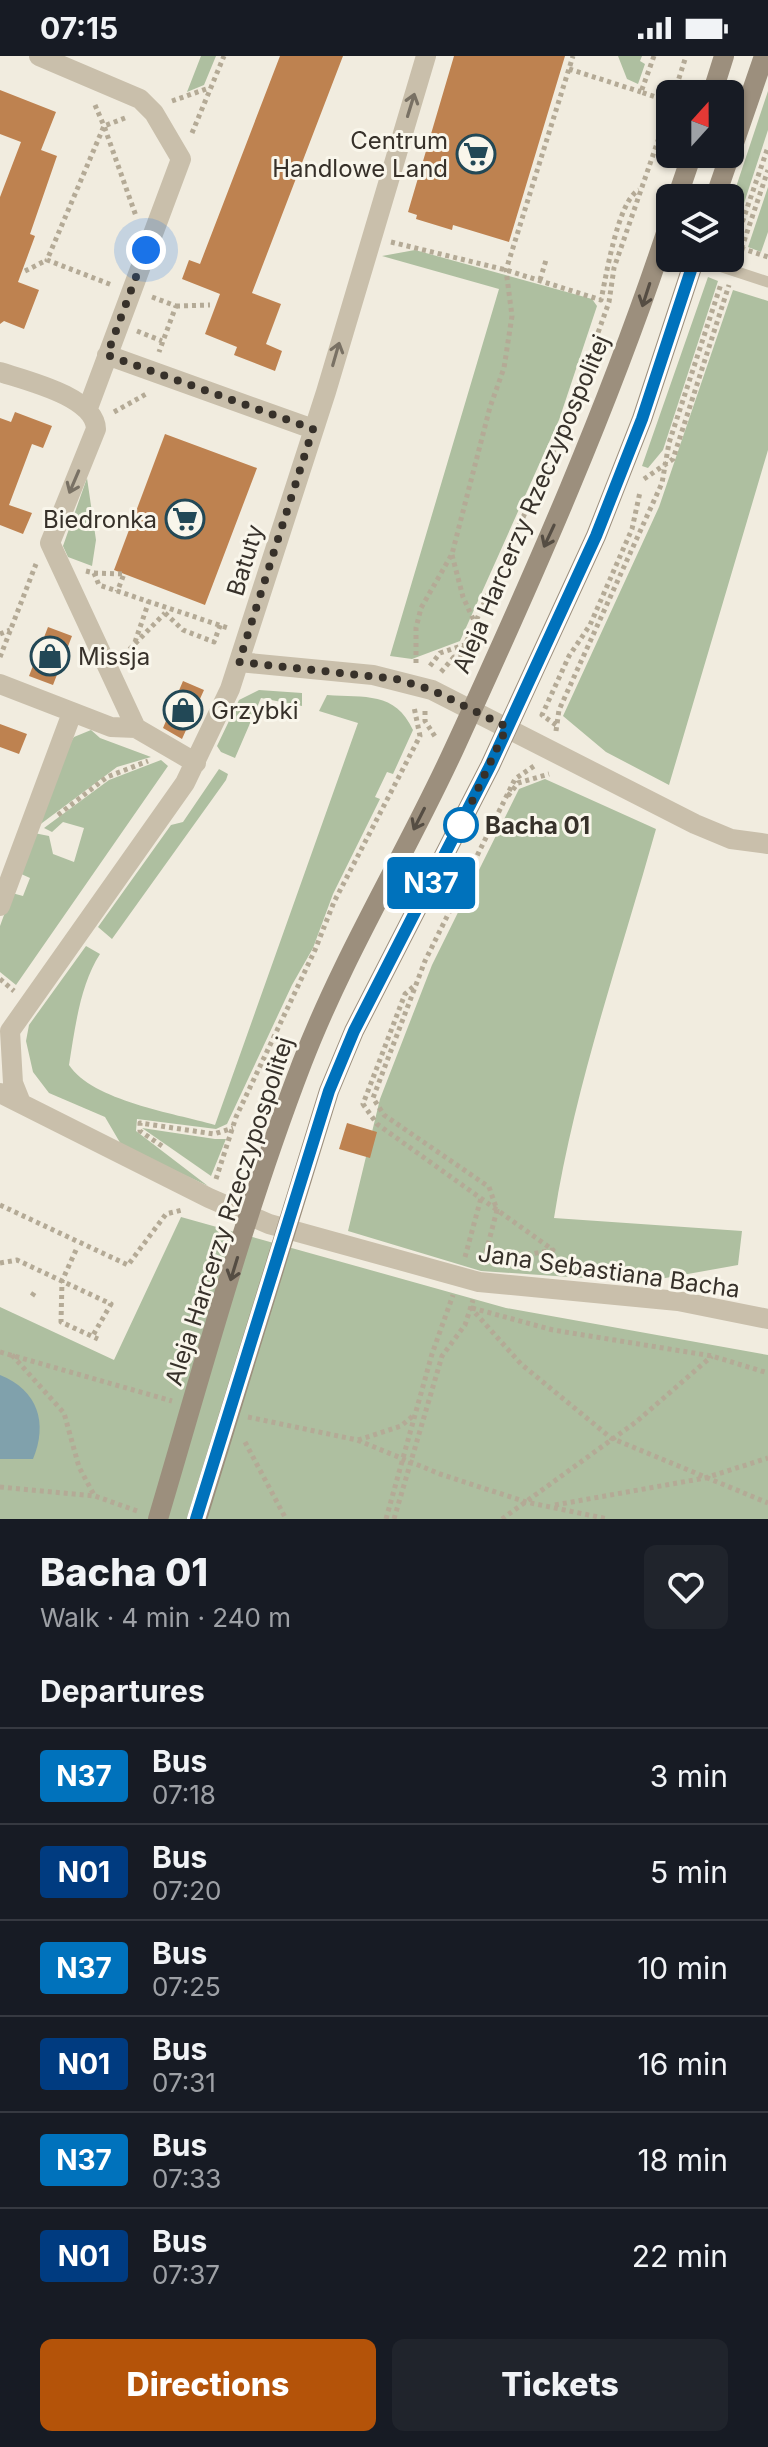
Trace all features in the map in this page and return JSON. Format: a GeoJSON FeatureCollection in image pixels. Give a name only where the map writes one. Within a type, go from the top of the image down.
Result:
{"type":"FeatureCollection","features":[{"type":"Feature","properties":{"kind":"street"},"geometry":{"type":"LineString","coordinates":[[39,56],[145,103],[181,159],[107,355],[92,415]]}},
{"type":"Feature","properties":{"kind":"street","name":"Batuty"},"geometry":{"type":"LineString","coordinates":[[21,1103],[13,1083],[5,1035],[196,763],[239,662],[426,56]]}},
{"type":"Feature","properties":{"kind":"street"},"geometry":{"type":"LineString","coordinates":[[716,80],[724,56]]}},
{"type":"Feature","properties":{"kind":"street"},"geometry":{"type":"LineString","coordinates":[[720,184],[764,56]]}},
{"type":"Feature","properties":{"kind":"street","name":"Aleja Harcerzy Rzeczypospolitej"},"geometry":{"type":"LineString","coordinates":[[151,1516],[302,1062],[338,981],[471,710],[560,514],[632,334],[656,263]]}},
{"type":"Feature","properties":{"kind":"street"},"geometry":{"type":"LineString","coordinates":[[197,1519],[306,1159],[336,1075],[507,727],[596,536],[642,419],[690,272]]}},
{"type":"Feature","properties":{"kind":"street"},"geometry":{"type":"LineString","coordinates":[[107,355],[313,429]]}},
{"type":"Feature","properties":{"kind":"street"},"geometry":{"type":"LineString","coordinates":[[0,372],[81,402],[92,415],[96,429],[50,543],[136,728]]}},
{"type":"Feature","properties":{"kind":"street"},"geometry":{"type":"LineString","coordinates":[[239,662],[396,679],[432,690],[695,824],[731,839],[768,844]]}},
{"type":"Feature","properties":{"kind":"street"},"geometry":{"type":"LineString","coordinates":[[0,684],[111,727],[136,728],[196,763]]}},
{"type":"Feature","properties":{"kind":"street"},"geometry":{"type":"LineString","coordinates":[[0,906],[72,713]]}},
{"type":"Feature","properties":{"kind":"street","name":"Jana Sebastiana Bacha"},"geometry":{"type":"LineString","coordinates":[[0,1093],[209,1198],[269,1224],[479,1282],[678,1301],[768,1319]]}},
{"type":"Feature","properties":{"kind":"lane"},"geometry":{"type":"LineString","coordinates":[[736,272],[768,282]]}},
{"type":"Feature","properties":{"kind":"path"},"geometry":{"type":"LineString","coordinates":[[181,159],[224,56]]}},
{"type":"Feature","properties":{"kind":"path"},"geometry":{"type":"LineString","coordinates":[[416,666],[416,628],[421,608],[452,554],[511,335],[506,270],[573,56]]}},
{"type":"Feature","properties":{"kind":"path"},"geometry":{"type":"LineString","coordinates":[[641,92],[654,56]]}},
{"type":"Feature","properties":{"kind":"path"},"geometry":{"type":"LineString","coordinates":[[678,80],[686,56]]}},
{"type":"Feature","properties":{"kind":"path"},"geometry":{"type":"LineString","coordinates":[[569,69],[656,98]]}},
{"type":"Feature","properties":{"kind":"path"},"geometry":{"type":"LineString","coordinates":[[81,73],[104,126],[138,223],[155,229]]}},
{"type":"Feature","properties":{"kind":"path"},"geometry":{"type":"LineString","coordinates":[[25,271],[47,260],[104,126]]}},
{"type":"Feature","properties":{"kind":"path"},"geometry":{"type":"LineString","coordinates":[[460,656],[565,425],[605,301],[609,258],[628,200],[640,190],[656,144]]}},
{"type":"Feature","properties":{"kind":"path"},"geometry":{"type":"LineString","coordinates":[[744,225],[768,147]]}},
{"type":"Feature","properties":{"kind":"path"},"geometry":{"type":"LineString","coordinates":[[744,239],[768,170]]}},
{"type":"Feature","properties":{"kind":"path"},"geometry":{"type":"LineString","coordinates":[[369,241],[398,241],[582,290],[605,301]]}},
{"type":"Feature","properties":{"kind":"path"},"geometry":{"type":"LineString","coordinates":[[744,249],[768,257]]}},
{"type":"Feature","properties":{"kind":"path"},"geometry":{"type":"LineString","coordinates":[[47,260],[176,306],[210,305]]}},
{"type":"Feature","properties":{"kind":"path"},"geometry":{"type":"LineString","coordinates":[[540,280],[546,260]]}},
{"type":"Feature","properties":{"kind":"path"},"geometry":{"type":"LineString","coordinates":[[554,736],[559,710],[662,483],[664,465],[729,272]]}},
{"type":"Feature","properties":{"kind":"path"},"geometry":{"type":"LineString","coordinates":[[152,372],[176,306]]}},
{"type":"Feature","properties":{"kind":"path"},"geometry":{"type":"LineString","coordinates":[[92,415],[172,380]]}},
{"type":"Feature","properties":{"kind":"path"},"geometry":{"type":"LineString","coordinates":[[564,731],[542,715],[569,656],[590,625],[626,543],[645,479],[664,465]]}},
{"type":"Feature","properties":{"kind":"path"},"geometry":{"type":"LineString","coordinates":[[0,657],[36,564],[50,543]]}},
{"type":"Feature","properties":{"kind":"path"},"geometry":{"type":"LineString","coordinates":[[452,554],[463,597],[475,623]]}},
{"type":"Feature","properties":{"kind":"path"},"geometry":{"type":"LineString","coordinates":[[58,562],[94,573],[124,574],[117,592]]}},
{"type":"Feature","properties":{"kind":"path"},"geometry":{"type":"LineString","coordinates":[[94,573],[99,585],[212,620]]}},
{"type":"Feature","properties":{"kind":"path"},"geometry":{"type":"LineString","coordinates":[[135,643],[149,601]]}},
{"type":"Feature","properties":{"kind":"path"},"geometry":{"type":"LineString","coordinates":[[160,604],[183,630],[214,642],[221,623]]}},
{"type":"Feature","properties":{"kind":"path"},"geometry":{"type":"LineString","coordinates":[[108,673],[165,613]]}},
{"type":"Feature","properties":{"kind":"path"},"geometry":{"type":"LineString","coordinates":[[0,634],[11,629]]}},
{"type":"Feature","properties":{"kind":"path"},"geometry":{"type":"LineString","coordinates":[[427,673],[440,653],[466,643],[475,645]]}},
{"type":"Feature","properties":{"kind":"path"},"geometry":{"type":"LineString","coordinates":[[438,677],[448,660],[460,656],[469,660]]}},
{"type":"Feature","properties":{"kind":"path"},"geometry":{"type":"LineString","coordinates":[[212,1188],[236,1117],[315,950],[334,902],[420,736],[415,699]]}},
{"type":"Feature","properties":{"kind":"path"},"geometry":{"type":"LineString","coordinates":[[426,704],[425,721],[441,742]]}},
{"type":"Feature","properties":{"kind":"path"},"geometry":{"type":"LineString","coordinates":[[414,748],[423,753]]}},
{"type":"Feature","properties":{"kind":"path"},"geometry":{"type":"LineString","coordinates":[[25,840],[107,777],[172,751]]}},
{"type":"Feature","properties":{"kind":"path"},"geometry":{"type":"LineString","coordinates":[[483,1262],[497,1210],[489,1187],[376,1108],[374,1091],[414,986],[515,779],[541,761]]}},
{"type":"Feature","properties":{"kind":"path"},"geometry":{"type":"LineString","coordinates":[[508,796],[518,783],[553,773],[555,769]]}},
{"type":"Feature","properties":{"kind":"path"},"geometry":{"type":"LineString","coordinates":[[500,792],[508,796]]}},
{"type":"Feature","properties":{"kind":"path"},"geometry":{"type":"LineString","coordinates":[[0,979],[14,991]]}},
{"type":"Feature","properties":{"kind":"path"},"geometry":{"type":"LineString","coordinates":[[414,986],[405,994],[363,1104],[377,1124],[481,1198],[553,1250],[483,1262],[465,1254],[481,1198]]}},
{"type":"Feature","properties":{"kind":"path"},"geometry":{"type":"LineString","coordinates":[[175,1155],[140,1131],[140,1123],[214,1134],[234,1128]]}},
{"type":"Feature","properties":{"kind":"path"},"geometry":{"type":"LineString","coordinates":[[0,1205],[128,1265],[166,1214],[183,1209]]}},
{"type":"Feature","properties":{"kind":"path"},"geometry":{"type":"LineString","coordinates":[[0,1263],[17,1260],[62,1281],[111,1304],[95,1338],[61,1322],[62,1281],[76,1250]]}},
{"type":"Feature","properties":{"kind":"path"},"geometry":{"type":"LineString","coordinates":[[386,1519],[415,1414],[455,1291],[521,1364],[611,1438],[768,1503]]}},
{"type":"Feature","properties":{"kind":"path"},"geometry":{"type":"LineString","coordinates":[[394,1519],[442,1356],[465,1325],[474,1295]]}},
{"type":"Feature","properties":{"kind":"path"},"geometry":{"type":"LineString","coordinates":[[471,1308],[553,1330],[712,1356],[768,1373]]}},
{"type":"Feature","properties":{"kind":"path"},"geometry":{"type":"LineString","coordinates":[[0,1352],[59,1366]]}},
{"type":"Feature","properties":{"kind":"path"},"geometry":{"type":"LineString","coordinates":[[12,1355],[64,1413],[79,1467],[95,1496]]}},
{"type":"Feature","properties":{"kind":"path"},"geometry":{"type":"LineString","coordinates":[[502,1519],[611,1438],[712,1356]]}},
{"type":"Feature","properties":{"kind":"path"},"geometry":{"type":"LineString","coordinates":[[357,1440],[401,1426],[415,1414]]}},
{"type":"Feature","properties":{"kind":"path"},"geometry":{"type":"LineString","coordinates":[[240,1428],[286,1519]]}},
{"type":"Feature","properties":{"kind":"path"},"geometry":{"type":"LineString","coordinates":[[550,1506],[705,1478],[768,1458]]}},
{"type":"Feature","properties":{"kind":"path"},"geometry":{"type":"LineString","coordinates":[[402,1460],[526,1502],[608,1519]]}},
{"type":"Feature","properties":{"kind":"path"},"geometry":{"type":"LineString","coordinates":[[0,1487],[95,1496],[151,1516]]}},
{"type":"Feature","properties":{"kind":"green space"},"geometry":{"type":"Polygon","coordinates":[[[201,56],[216,56],[204,85],[187,92],[201,56]]]}},
{"type":"Feature","properties":{"kind":"green space"},"geometry":{"type":"Polygon","coordinates":[[[618,56],[642,56],[640,61],[645,64],[638,84],[627,79],[618,56]]]}},
{"type":"Feature","properties":{"kind":"green space"},"geometry":{"type":"Polygon","coordinates":[[[768,91],[768,130],[744,203],[744,184],[737,184],[768,91]]]}},
{"type":"Feature","properties":{"kind":"green space"},"geometry":{"type":"Polygon","coordinates":[[[768,187],[768,232],[761,252],[748,247],[768,187]]]}},
{"type":"Feature","properties":{"kind":"green space"},"geometry":{"type":"Polygon","coordinates":[[[415,250],[592,299],[597,306],[559,420],[460,641],[412,659],[390,656],[499,289],[382,256],[415,250]]]}},
{"type":"Feature","properties":{"kind":"green space"},"geometry":{"type":"Polygon","coordinates":[[[708,277],[718,281],[663,450],[648,468],[642,466],[708,277]]]}},
{"type":"Feature","properties":{"kind":"green space"},"geometry":{"type":"Polygon","coordinates":[[[733,290],[768,301],[768,450],[669,785],[606,752],[563,716],[659,507],[733,290]]]}},
{"type":"Feature","properties":{"kind":"green space"},"geometry":{"type":"Polygon","coordinates":[[[87,478],[96,540],[92,566],[68,557],[63,546],[87,478]]]}},
{"type":"Feature","properties":{"kind":"green space"},"geometry":{"type":"Polygon","coordinates":[[[259,690],[302,693],[302,706],[261,698],[235,758],[221,752],[217,746],[239,700],[259,690]]]}},
{"type":"Feature","properties":{"kind":"green space"},"geometry":{"type":"Polygon","coordinates":[[[327,695],[366,697],[388,703],[406,717],[413,730],[393,774],[387,772],[375,797],[380,799],[333,894],[313,948],[292,985],[227,1124],[216,1129],[137,1119],[136,1131],[208,1186],[122,1146],[105,1117],[49,1093],[33,1072],[26,1041],[29,1025],[86,946],[100,954],[83,993],[69,1065],[80,1077],[115,1097],[215,1125],[358,723],[319,711],[327,695]]]}},
{"type":"Feature","properties":{"kind":"green space"},"geometry":{"type":"Polygon","coordinates":[[[91,730],[100,738],[151,757],[117,767],[38,826],[68,746],[74,737],[91,730]]]}},
{"type":"Feature","properties":{"kind":"green space"},"geometry":{"type":"Polygon","coordinates":[[[161,760],[168,766],[16,985],[0,972],[0,926],[12,893],[23,896],[30,878],[19,873],[34,833],[49,836],[53,854],[74,862],[84,828],[63,822],[52,832],[44,828],[109,780],[161,760]]]}},
{"type":"Feature","properties":{"kind":"green space"},"geometry":{"type":"Polygon","coordinates":[[[219,769],[228,774],[226,780],[112,939],[98,927],[171,825],[183,822],[219,769]]]}},
{"type":"Feature","properties":{"kind":"green space"},"geometry":{"type":"Polygon","coordinates":[[[545,779],[656,829],[586,1070],[554,1218],[742,1231],[738,1265],[643,1282],[481,1271],[348,1231],[380,1099],[432,965],[519,789],[545,779]]]}},
{"type":"Feature","properties":{"kind":"green space"},"geometry":{"type":"Polygon","coordinates":[[[142,1128],[215,1139],[226,1139],[211,1176],[142,1128]]]}},
{"type":"Feature","properties":{"kind":"green space"},"geometry":{"type":"Polygon","coordinates":[[[181,1217],[506,1308],[768,1355],[768,1519],[0,1519],[0,1307],[114,1360],[181,1217]]]}},
{"type":"Feature","properties":{"kind":"water"},"geometry":{"type":"Polygon","coordinates":[[[0,1375],[23,1389],[36,1409],[40,1433],[33,1459],[0,1459],[0,1375]]]}},
{"type":"Feature","properties":{"kind":"building"},"geometry":{"type":"Polygon","coordinates":[[[280,56],[343,56],[252,293],[281,304],[266,344],[282,351],[275,371],[234,355],[237,347],[205,334],[220,294],[182,279],[189,260],[200,264],[280,56]]]}},
{"type":"Feature","properties":{"kind":"building","name":"Centrum Handlowe Land"},"geometry":{"type":"Polygon","coordinates":[[[454,56],[565,56],[509,242],[453,225],[452,230],[416,219],[417,215],[408,212],[454,56]]]}},
{"type":"Feature","properties":{"kind":"building"},"geometry":{"type":"Polygon","coordinates":[[[0,90],[56,112],[41,150],[57,156],[30,234],[35,236],[18,282],[39,290],[24,329],[4,321],[0,324],[0,197],[21,142],[0,134],[0,90]]]}},
{"type":"Feature","properties":{"kind":"building"},"geometry":{"type":"Polygon","coordinates":[[[15,412],[52,426],[43,448],[32,444],[9,505],[32,513],[23,534],[0,525],[0,418],[11,422],[15,412]]]}},
{"type":"Feature","properties":{"kind":"building","name":"Biedronka"},"geometry":{"type":"Polygon","coordinates":[[[165,434],[257,468],[205,605],[114,570],[165,434]]]}},
{"type":"Feature","properties":{"kind":"building","name":"Missja"},"geometry":{"type":"Polygon","coordinates":[[[48,627],[72,636],[53,685],[29,676],[48,627]]]}},
{"type":"Feature","properties":{"kind":"building","name":"Grzybki"},"geometry":{"type":"Polygon","coordinates":[[[183,681],[204,690],[182,739],[163,728],[183,681]]]}},
{"type":"Feature","properties":{"kind":"building"},"geometry":{"type":"Polygon","coordinates":[[[0,724],[27,734],[19,754],[0,747],[0,724]]]}},
{"type":"Feature","properties":{"kind":"building"},"geometry":{"type":"Polygon","coordinates":[[[347,1123],[377,1132],[370,1158],[339,1149],[347,1123]]]}},
{"type":"Feature","properties":{"kind":"bus line","name":"N37"},"geometry":{"type":"LineString","coordinates":[[196,1519],[329,1091],[354,1031],[490,766],[596,536],[642,419],[690,272]]}},
{"type":"Feature","properties":{"kind":"place","name":"Centrum Handlowe Land"},"geometry":{"type":"Point","coordinates":[476,154]}},
{"type":"Feature","properties":{"kind":"place","name":"Biedronka"},"geometry":{"type":"Point","coordinates":[185,519]}},
{"type":"Feature","properties":{"kind":"place","name":"Missja"},"geometry":{"type":"Point","coordinates":[50,656]}},
{"type":"Feature","properties":{"kind":"place","name":"Grzybki"},"geometry":{"type":"Point","coordinates":[183,710]}},
{"type":"Feature","properties":{"kind":"place","name":"Bacha 01"},"geometry":{"type":"Point","coordinates":[461,825]}},
{"type":"Feature","properties":{"kind":"route"},"geometry":{"type":"LineString","coordinates":[[146,250],[107,355],[313,429],[239,662],[396,679],[432,690],[507,727],[461,825]]}}]}
